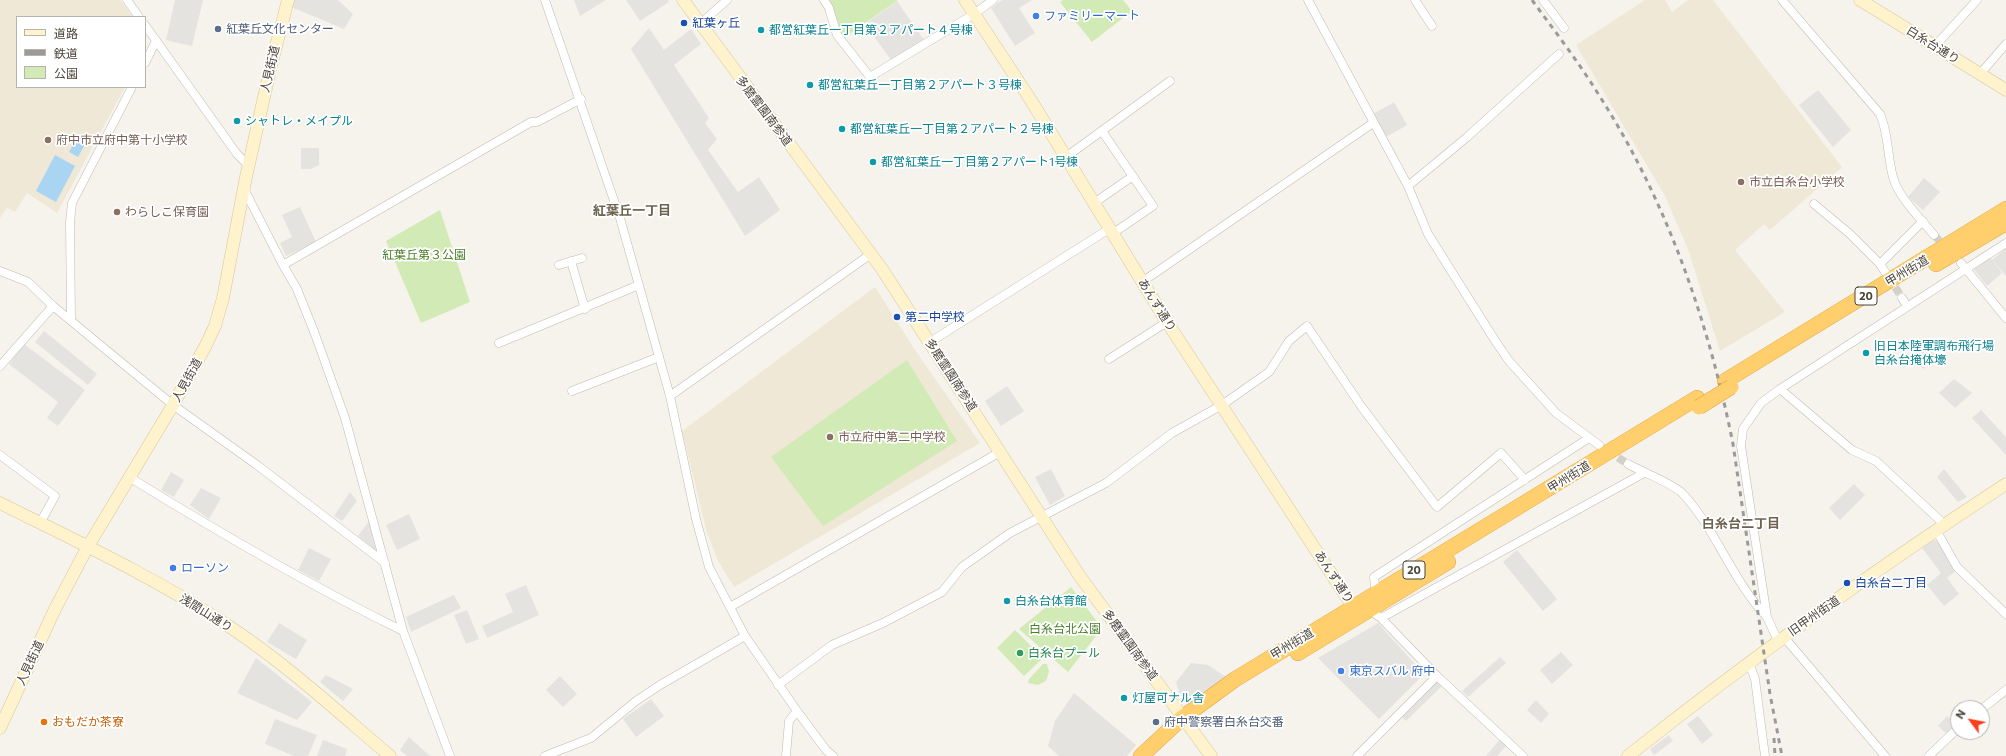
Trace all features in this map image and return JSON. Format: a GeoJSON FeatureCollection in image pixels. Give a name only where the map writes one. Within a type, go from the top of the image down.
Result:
{"type":"FeatureCollection","features":[{"type":"Feature","properties":{"kind":"highway","name":"甲州街道"},"geometry":{"type":"LineString","coordinates":[[1728,384],[2006,209]]}},
{"type":"Feature","properties":{"kind":"highway","name":"甲州街道"},"geometry":{"type":"LineString","coordinates":[[1141,756],[1185,721],[1255,678],[1354,613],[1376,593],[1728,384],[2006,222]]}},
{"type":"Feature","properties":{"kind":"highway","name":"甲州街道"},"geometry":{"type":"LineString","coordinates":[[1354,613],[1376,614],[1698,402]]}},
{"type":"Feature","properties":{"kind":"highway","name":"甲州街道"},"geometry":{"type":"LineString","coordinates":[[1155,756],[1185,721]]}},
{"type":"Feature","properties":{"kind":"street"},"geometry":{"type":"LineString","coordinates":[[127,0],[138,16]]}},
{"type":"Feature","properties":{"kind":"street","name":"人見街道"},"geometry":{"type":"LineString","coordinates":[[0,728],[52,616],[87,548],[173,405],[215,326],[223,298],[244,189],[271,66],[288,0]]}},
{"type":"Feature","properties":{"kind":"street"},"geometry":{"type":"LineString","coordinates":[[545,0],[581,99],[619,215],[660,357],[670,396],[696,519],[710,567],[745,636],[796,711],[832,756]]}},
{"type":"Feature","properties":{"kind":"street","name":"多磨霊園南参道"},"geometry":{"type":"LineString","coordinates":[[683,0],[871,254],[930,342],[1079,575],[1211,756]]}},
{"type":"Feature","properties":{"kind":"street"},"geometry":{"type":"LineString","coordinates":[[700,24],[727,0]]}},
{"type":"Feature","properties":{"kind":"street"},"geometry":{"type":"LineString","coordinates":[[824,0],[829,8],[837,35],[870,77],[974,14],[993,0]]}},
{"type":"Feature","properties":{"kind":"street","name":"あんず通り"},"geometry":{"type":"LineString","coordinates":[[965,0],[1032,102],[1167,322],[1222,405],[1354,613]]}},
{"type":"Feature","properties":{"kind":"street"},"geometry":{"type":"LineString","coordinates":[[1308,0],[1408,186],[1428,234],[1509,361],[1556,414],[1599,445]]}},
{"type":"Feature","properties":{"kind":"street"},"geometry":{"type":"LineString","coordinates":[[1415,0],[1432,26]]}},
{"type":"Feature","properties":{"kind":"street"},"geometry":{"type":"LineString","coordinates":[[1543,0],[1564,28]]}},
{"type":"Feature","properties":{"kind":"street"},"geometry":{"type":"LineString","coordinates":[[1782,0],[1880,114],[1885,126],[1893,178],[1906,200],[1934,235]]}},
{"type":"Feature","properties":{"kind":"street","name":"白糸台通り"},"geometry":{"type":"LineString","coordinates":[[1860,0],[2006,90]]}},
{"type":"Feature","properties":{"kind":"street"},"geometry":{"type":"LineString","coordinates":[[1936,46],[1977,0]]}},
{"type":"Feature","properties":{"kind":"street"},"geometry":{"type":"LineString","coordinates":[[146,26],[238,154],[249,166]]}},
{"type":"Feature","properties":{"kind":"street"},"geometry":{"type":"LineString","coordinates":[[146,61],[156,41]]}},
{"type":"Feature","properties":{"kind":"street"},"geometry":{"type":"LineString","coordinates":[[1980,74],[2006,44]]}},
{"type":"Feature","properties":{"kind":"street"},"geometry":{"type":"LineString","coordinates":[[1408,186],[1466,138],[1559,54]]}},
{"type":"Feature","properties":{"kind":"street"},"geometry":{"type":"LineString","coordinates":[[1066,157],[1170,81]]}},
{"type":"Feature","properties":{"kind":"street"},"geometry":{"type":"LineString","coordinates":[[71,319],[70,222],[72,203],[131,88]]}},
{"type":"Feature","properties":{"kind":"street"},"geometry":{"type":"LineString","coordinates":[[283,265],[531,122],[537,122],[581,99]]}},
{"type":"Feature","properties":{"kind":"street"},"geometry":{"type":"LineString","coordinates":[[1142,282],[1373,123]]}},
{"type":"Feature","properties":{"kind":"street"},"geometry":{"type":"LineString","coordinates":[[930,342],[1153,206],[1102,131]]}},
{"type":"Feature","properties":{"kind":"street"},"geometry":{"type":"LineString","coordinates":[[1094,203],[1132,176]]}},
{"type":"Feature","properties":{"kind":"street"},"geometry":{"type":"LineString","coordinates":[[244,189],[297,289],[315,334],[345,418],[403,631],[450,756]]}},
{"type":"Feature","properties":{"kind":"street"},"geometry":{"type":"LineString","coordinates":[[1814,204],[1850,234],[1880,264],[1887,275]]}},
{"type":"Feature","properties":{"kind":"street"},"geometry":{"type":"LineString","coordinates":[[1880,264],[1923,221]]}},
{"type":"Feature","properties":{"kind":"street"},"geometry":{"type":"LineString","coordinates":[[1767,617],[1741,446],[1743,429],[1762,403],[1780,389],[1907,306],[1963,266],[2006,243]]}},
{"type":"Feature","properties":{"kind":"street"},"geometry":{"type":"LineString","coordinates":[[670,396],[871,254]]}},
{"type":"Feature","properties":{"kind":"street"},"geometry":{"type":"LineString","coordinates":[[559,265],[582,258]]}},
{"type":"Feature","properties":{"kind":"street"},"geometry":{"type":"LineString","coordinates":[[570,261],[584,309]]}},
{"type":"Feature","properties":{"kind":"street"},"geometry":{"type":"LineString","coordinates":[[1963,266],[2006,318]]}},
{"type":"Feature","properties":{"kind":"street"},"geometry":{"type":"LineString","coordinates":[[0,271],[28,282],[53,306],[71,319],[173,405],[257,465],[385,563]]}},
{"type":"Feature","properties":{"kind":"street"},"geometry":{"type":"LineString","coordinates":[[499,343],[639,285]]}},
{"type":"Feature","properties":{"kind":"street"},"geometry":{"type":"LineString","coordinates":[[1902,298],[1907,306]]}},
{"type":"Feature","properties":{"kind":"street"},"geometry":{"type":"LineString","coordinates":[[0,366],[53,306]]}},
{"type":"Feature","properties":{"kind":"street"},"geometry":{"type":"LineString","coordinates":[[1109,359],[1167,322]]}},
{"type":"Feature","properties":{"kind":"street"},"geometry":{"type":"LineString","coordinates":[[778,685],[832,645],[883,623],[942,592],[962,566],[1010,533],[1106,483],[1172,433],[1222,405],[1269,372],[1289,341],[1307,326],[1361,406],[1437,507],[1501,453],[1525,480]]}},
{"type":"Feature","properties":{"kind":"street"},"geometry":{"type":"LineString","coordinates":[[572,391],[660,357]]}},
{"type":"Feature","properties":{"kind":"street"},"geometry":{"type":"LineString","coordinates":[[1780,389],[1852,450],[1876,461],[1940,527],[1957,567],[2006,614]]}},
{"type":"Feature","properties":{"kind":"street"},"geometry":{"type":"LineString","coordinates":[[1376,593],[1374,577],[1589,438]]}},
{"type":"Feature","properties":{"kind":"street"},"geometry":{"type":"LineString","coordinates":[[730,607],[1000,452]]}},
{"type":"Feature","properties":{"kind":"street"},"geometry":{"type":"LineString","coordinates":[[0,455],[55,496],[40,523]]}},
{"type":"Feature","properties":{"kind":"street"},"geometry":{"type":"LineString","coordinates":[[1628,464],[1681,492],[1715,537],[1747,594],[1767,617],[1781,639],[1885,756]]}},
{"type":"Feature","properties":{"kind":"street"},"geometry":{"type":"LineString","coordinates":[[1523,756],[1437,676],[1376,614],[1644,473]]}},
{"type":"Feature","properties":{"kind":"street"},"geometry":{"type":"LineString","coordinates":[[129,477],[227,536],[344,602],[403,631]]}},
{"type":"Feature","properties":{"kind":"street","name":"旧甲州街道"},"geometry":{"type":"LineString","coordinates":[[1628,756],[1781,639],[1940,527],[2006,484]]}},
{"type":"Feature","properties":{"kind":"street","name":"浅間山通り"},"geometry":{"type":"LineString","coordinates":[[0,503],[180,596],[228,626],[281,664],[390,756]]}},
{"type":"Feature","properties":{"kind":"street"},"geometry":{"type":"LineString","coordinates":[[546,756],[591,738],[626,709],[660,685],[745,636]]}},
{"type":"Feature","properties":{"kind":"street"},"geometry":{"type":"LineString","coordinates":[[1748,663],[1755,679],[1765,756]]}},
{"type":"Feature","properties":{"kind":"street"},"geometry":{"type":"LineString","coordinates":[[1358,756],[1437,676]]}},
{"type":"Feature","properties":{"kind":"street"},"geometry":{"type":"LineString","coordinates":[[1990,703],[2006,690]]}},
{"type":"Feature","properties":{"kind":"street"},"geometry":{"type":"LineString","coordinates":[[786,756],[789,721],[796,711]]}},
{"type":"Feature","properties":{"kind":"street"},"geometry":{"type":"LineString","coordinates":[[1930,756],[1950,736]]}},
{"type":"Feature","properties":{"kind":"shaded area","name":"府中市立府中第十小学校"},"geometry":{"type":"Polygon","coordinates":[[[0,0],[120,0],[132,16],[16,16],[16,88],[124,88],[57,213],[27,193],[15,212],[7,208],[0,218],[0,0]]]}},
{"type":"Feature","properties":{"kind":"shaded area"},"geometry":{"type":"Polygon","coordinates":[[[175,0],[203,0],[192,46],[166,40],[175,0]]]}},
{"type":"Feature","properties":{"kind":"shaded area"},"geometry":{"type":"Polygon","coordinates":[[[293,0],[338,0],[353,14],[344,29],[291,7],[293,0]]]}},
{"type":"Feature","properties":{"kind":"shaded area"},"geometry":{"type":"Polygon","coordinates":[[[574,0],[606,0],[580,16],[574,0]]]}},
{"type":"Feature","properties":{"kind":"shaded area"},"geometry":{"type":"Polygon","coordinates":[[[626,0],[668,0],[669,2],[640,21],[626,0]]]}},
{"type":"Feature","properties":{"kind":"shaded area"},"geometry":{"type":"Polygon","coordinates":[[[1002,0],[1032,0],[1019,8],[1035,33],[1015,46],[991,8],[1002,0]]]}},
{"type":"Feature","properties":{"kind":"shaded area","name":"市立白糸台小学校"},"geometry":{"type":"Polygon","coordinates":[[[1645,0],[1665,0],[1672,12],[1688,0],[1713,0],[1842,167],[1770,230],[1764,224],[1735,250],[1785,312],[1720,351],[1688,249],[1665,196],[1576,45],[1645,0]]]}},
{"type":"Feature","properties":{"kind":"shaded area"},"geometry":{"type":"Polygon","coordinates":[[[897,1],[924,40],[891,60],[865,24],[897,1]]]}},
{"type":"Feature","properties":{"kind":"shaded area"},"geometry":{"type":"Polygon","coordinates":[[[649,28],[664,50],[691,29],[701,44],[674,65],[709,118],[705,123],[717,139],[708,150],[738,192],[759,177],[780,210],[745,236],[631,49],[649,28]]]}},
{"type":"Feature","properties":{"kind":"shaded area"},"geometry":{"type":"Polygon","coordinates":[[[1818,90],[1851,130],[1833,147],[1799,105],[1818,90]]]}},
{"type":"Feature","properties":{"kind":"shaded area"},"geometry":{"type":"Polygon","coordinates":[[[1394,102],[1407,125],[1386,137],[1373,114],[1394,102]]]}},
{"type":"Feature","properties":{"kind":"shaded area"},"geometry":{"type":"Polygon","coordinates":[[[301,148],[319,148],[319,165],[311,169],[301,169],[301,148]]]}},
{"type":"Feature","properties":{"kind":"shaded area"},"geometry":{"type":"Polygon","coordinates":[[[1924,178],[1940,192],[1923,210],[1908,197],[1924,178]]]}},
{"type":"Feature","properties":{"kind":"shaded area"},"geometry":{"type":"Polygon","coordinates":[[[300,207],[316,242],[286,256],[280,243],[292,237],[282,215],[300,207]]]}},
{"type":"Feature","properties":{"kind":"shaded area"},"geometry":{"type":"Polygon","coordinates":[[[2006,248],[2006,276],[1992,260],[2006,248]]]}},
{"type":"Feature","properties":{"kind":"shaded area"},"geometry":{"type":"Polygon","coordinates":[[[1988,255],[2002,273],[1987,286],[1973,268],[1988,255]]]}},
{"type":"Feature","properties":{"kind":"shaded area","name":"市立府中第二中学校"},"geometry":{"type":"Polygon","coordinates":[[[875,287],[915,350],[980,443],[734,587],[718,561],[707,533],[682,431],[875,287]]]}},
{"type":"Feature","properties":{"kind":"shaded area"},"geometry":{"type":"Polygon","coordinates":[[[44,331],[97,374],[88,385],[35,342],[44,331]]]}},
{"type":"Feature","properties":{"kind":"shaded area"},"geometry":{"type":"Polygon","coordinates":[[[24,344],[85,390],[58,426],[47,418],[58,402],[9,364],[24,344]]]}},
{"type":"Feature","properties":{"kind":"shaded area"},"geometry":{"type":"Polygon","coordinates":[[[1925,345],[1935,355],[1924,369],[1909,360],[1925,345]]]}},
{"type":"Feature","properties":{"kind":"shaded area"},"geometry":{"type":"Polygon","coordinates":[[[1954,379],[1972,393],[1955,408],[1939,393],[1954,379]]]}},
{"type":"Feature","properties":{"kind":"shaded area"},"geometry":{"type":"Polygon","coordinates":[[[1007,386],[1024,411],[1001,426],[985,401],[1007,386]]]}},
{"type":"Feature","properties":{"kind":"shaded area"},"geometry":{"type":"Polygon","coordinates":[[[1981,410],[2006,437],[2006,455],[1972,418],[1981,410]]]}},
{"type":"Feature","properties":{"kind":"shaded area"},"geometry":{"type":"Polygon","coordinates":[[[1051,469],[1065,496],[1050,505],[1035,477],[1051,469]]]}},
{"type":"Feature","properties":{"kind":"shaded area"},"geometry":{"type":"Polygon","coordinates":[[[1944,469],[1967,497],[1958,502],[1937,477],[1944,469]]]}},
{"type":"Feature","properties":{"kind":"shaded area"},"geometry":{"type":"Polygon","coordinates":[[[171,472],[184,480],[174,497],[161,490],[171,472]]]}},
{"type":"Feature","properties":{"kind":"shaded area"},"geometry":{"type":"Polygon","coordinates":[[[1854,484],[1865,495],[1840,520],[1829,508],[1854,484]]]}},
{"type":"Feature","properties":{"kind":"shaded area"},"geometry":{"type":"Polygon","coordinates":[[[201,488],[221,498],[209,519],[190,505],[201,488]]]}},
{"type":"Feature","properties":{"kind":"shaded area"},"geometry":{"type":"Polygon","coordinates":[[[350,492],[357,501],[342,521],[334,516],[350,492]]]}},
{"type":"Feature","properties":{"kind":"shaded area"},"geometry":{"type":"Polygon","coordinates":[[[409,514],[420,539],[397,550],[386,525],[409,514]]]}},
{"type":"Feature","properties":{"kind":"shaded area"},"geometry":{"type":"Polygon","coordinates":[[[369,521],[376,551],[358,536],[369,521]]]}},
{"type":"Feature","properties":{"kind":"shaded area"},"geometry":{"type":"Polygon","coordinates":[[[1932,540],[1937,541],[1959,568],[1947,578],[1959,594],[1944,606],[1927,585],[1941,573],[1922,548],[1932,540]]]}},
{"type":"Feature","properties":{"kind":"shaded area"},"geometry":{"type":"Polygon","coordinates":[[[309,548],[331,559],[319,581],[298,570],[309,548]]]}},
{"type":"Feature","properties":{"kind":"shaded area"},"geometry":{"type":"Polygon","coordinates":[[[1517,550],[1557,599],[1543,611],[1503,562],[1517,550]]]}},
{"type":"Feature","properties":{"kind":"shaded area"},"geometry":{"type":"Polygon","coordinates":[[[526,585],[539,615],[487,638],[482,626],[513,612],[505,594],[526,585]]]}},
{"type":"Feature","properties":{"kind":"shaded area"},"geometry":{"type":"Polygon","coordinates":[[[454,595],[461,608],[411,632],[406,617],[454,595]]]}},
{"type":"Feature","properties":{"kind":"shaded area"},"geometry":{"type":"Polygon","coordinates":[[[467,610],[479,639],[466,644],[454,615],[467,610]]]}},
{"type":"Feature","properties":{"kind":"shaded area"},"geometry":{"type":"Polygon","coordinates":[[[279,623],[307,640],[296,659],[267,642],[279,623]]]}},
{"type":"Feature","properties":{"kind":"shaded area"},"geometry":{"type":"Polygon","coordinates":[[[1378,623],[1424,674],[1379,719],[1318,658],[1378,623]]]}},
{"type":"Feature","properties":{"kind":"shaded area"},"geometry":{"type":"Polygon","coordinates":[[[1561,652],[1573,665],[1552,684],[1540,670],[1561,652]]]}},
{"type":"Feature","properties":{"kind":"shaded area"},"geometry":{"type":"Polygon","coordinates":[[[1500,657],[1506,663],[1468,697],[1462,691],[1500,657]]]}},
{"type":"Feature","properties":{"kind":"shaded area"},"geometry":{"type":"Polygon","coordinates":[[[256,658],[312,702],[297,720],[237,693],[256,658]]]}},
{"type":"Feature","properties":{"kind":"shaded area"},"geometry":{"type":"Polygon","coordinates":[[[1191,663],[1208,665],[1226,677],[1205,694],[1196,698],[1180,696],[1176,682],[1191,663]]]}},
{"type":"Feature","properties":{"kind":"shaded area"},"geometry":{"type":"Polygon","coordinates":[[[326,675],[353,689],[343,701],[320,682],[326,675]]]}},
{"type":"Feature","properties":{"kind":"shaded area"},"geometry":{"type":"Polygon","coordinates":[[[560,676],[577,694],[563,707],[546,690],[560,676]]]}},
{"type":"Feature","properties":{"kind":"shaded area"},"geometry":{"type":"Polygon","coordinates":[[[1437,680],[1442,686],[1406,721],[1401,716],[1437,680]]]}},
{"type":"Feature","properties":{"kind":"shaded area"},"geometry":{"type":"Polygon","coordinates":[[[1074,693],[1136,745],[1127,756],[1059,756],[1048,746],[1055,721],[1074,693]]]}},
{"type":"Feature","properties":{"kind":"shaded area"},"geometry":{"type":"Polygon","coordinates":[[[651,699],[664,716],[636,737],[623,719],[651,699]]]}},
{"type":"Feature","properties":{"kind":"shaded area"},"geometry":{"type":"Polygon","coordinates":[[[1536,700],[1549,714],[1541,723],[1527,710],[1536,700]]]}},
{"type":"Feature","properties":{"kind":"shaded area"},"geometry":{"type":"Polygon","coordinates":[[[1698,716],[1713,735],[1702,744],[1687,724],[1698,716]]]}},
{"type":"Feature","properties":{"kind":"shaded area"},"geometry":{"type":"Polygon","coordinates":[[[1947,716],[1950,719],[1950,733],[1948,735],[1938,726],[1947,716]]]}},
{"type":"Feature","properties":{"kind":"shaded area"},"geometry":{"type":"Polygon","coordinates":[[[275,719],[317,735],[308,756],[294,756],[265,744],[275,719]]]}},
{"type":"Feature","properties":{"kind":"shaded area"},"geometry":{"type":"Polygon","coordinates":[[[1669,735],[1673,741],[1654,755],[1650,749],[1669,735]]]}},
{"type":"Feature","properties":{"kind":"shaded area"},"geometry":{"type":"Polygon","coordinates":[[[409,737],[430,756],[407,756],[400,750],[409,737]]]}},
{"type":"Feature","properties":{"kind":"shaded area"},"geometry":{"type":"Polygon","coordinates":[[[1500,739],[1507,745],[1497,756],[1486,756],[1500,739]]]}},
{"type":"Feature","properties":{"kind":"shaded area"},"geometry":{"type":"Polygon","coordinates":[[[323,740],[347,749],[345,756],[317,756],[323,740]]]}},
{"type":"Feature","properties":{"kind":"green space"},"geometry":{"type":"Polygon","coordinates":[[[828,0],[898,0],[844,38],[828,0]]]}},
{"type":"Feature","properties":{"kind":"green space"},"geometry":{"type":"Polygon","coordinates":[[[1063,0],[1123,0],[1132,11],[1092,42],[1060,2],[1063,0]]]}},
{"type":"Feature","properties":{"kind":"green space","name":"紅葉丘第３公園"},"geometry":{"type":"Polygon","coordinates":[[[440,210],[470,302],[421,323],[386,241],[440,210]]]}},
{"type":"Feature","properties":{"kind":"green space"},"geometry":{"type":"Polygon","coordinates":[[[907,360],[957,441],[823,526],[771,457],[907,360]]]}},
{"type":"Feature","properties":{"kind":"green space","name":"白糸台北公園"},"geometry":{"type":"Polygon","coordinates":[[[1071,587],[1102,628],[1068,672],[1019,629],[1071,587]]]}},
{"type":"Feature","properties":{"kind":"green space","name":"白糸台プール"},"geometry":{"type":"Polygon","coordinates":[[[1015,630],[1043,658],[1024,676],[997,648],[1015,630]]]}},
{"type":"Feature","properties":{"kind":"green space","name":"白糸台プール"},"geometry":{"type":"Polygon","coordinates":[[[1043,664],[1047,664],[1049,672],[1046,681],[1038,685],[1028,683],[1029,679],[1043,664]]]}},
{"type":"Feature","properties":{"kind":"water"},"geometry":{"type":"Polygon","coordinates":[[[79,134],[88,139],[78,157],[69,152],[79,134]]]}},
{"type":"Feature","properties":{"kind":"water"},"geometry":{"type":"Polygon","coordinates":[[[55,155],[75,166],[56,202],[36,191],[55,155]]]}},
{"type":"Feature","properties":{"kind":"tunnel"},"geometry":{"type":"LineString","coordinates":[[1934,235],[1961,263]]}},
{"type":"Feature","properties":{"kind":"tunnel"},"geometry":{"type":"LineString","coordinates":[[1889,277],[1902,298]]}},
{"type":"Feature","properties":{"kind":"tunnel"},"geometry":{"type":"LineString","coordinates":[[1608,451],[1628,464]]}},
{"type":"Feature","properties":{"kind":"railway"},"geometry":{"type":"LineString","coordinates":[[1532,0],[1582,68],[1622,133],[1664,217],[1682,261],[1697,306],[1711,351],[1733,444],[1770,694],[1782,756]]}},
{"type":"Feature","properties":{"kind":"railway"},"geometry":{"type":"LineString","coordinates":[[1774,738],[1775,756]]}},
{"type":"Feature","properties":{"kind":"place","name":"ファミリーマート"},"geometry":{"type":"Point","coordinates":[1036,16]}},
{"type":"Feature","properties":{"kind":"place","name":"紅葉ヶ丘"},"geometry":{"type":"Point","coordinates":[684,23]}},
{"type":"Feature","properties":{"kind":"place","name":"紅葉丘文化センター"},"geometry":{"type":"Point","coordinates":[218,29]}},
{"type":"Feature","properties":{"kind":"place","name":"都営紅葉丘一丁目第２アパート４号棟"},"geometry":{"type":"Point","coordinates":[761,30]}},
{"type":"Feature","properties":{"kind":"place","name":"都営紅葉丘一丁目第２アパート３号棟"},"geometry":{"type":"Point","coordinates":[810,85]}},
{"type":"Feature","properties":{"kind":"place","name":"シャトレ・メイプル"},"geometry":{"type":"Point","coordinates":[237,121]}},
{"type":"Feature","properties":{"kind":"place","name":"都営紅葉丘一丁目第２アパート２号棟"},"geometry":{"type":"Point","coordinates":[842,129]}},
{"type":"Feature","properties":{"kind":"place","name":"府中市立府中第十小学校"},"geometry":{"type":"Point","coordinates":[48,140]}},
{"type":"Feature","properties":{"kind":"place","name":"都営紅葉丘一丁目第２アパート1号棟"},"geometry":{"type":"Point","coordinates":[873,162]}},
{"type":"Feature","properties":{"kind":"place","name":"市立白糸台小学校"},"geometry":{"type":"Point","coordinates":[1741,182]}},
{"type":"Feature","properties":{"kind":"place","name":"わらしこ保育園"},"geometry":{"type":"Point","coordinates":[117,212]}},
{"type":"Feature","properties":{"kind":"place","name":"第二中学校"},"geometry":{"type":"Point","coordinates":[897,317]}},
{"type":"Feature","properties":{"kind":"place","name":"旧日本陸軍調布飛行場 白糸台掩体壕"},"geometry":{"type":"Point","coordinates":[1866,353]}},
{"type":"Feature","properties":{"kind":"place","name":"市立府中第二中学校"},"geometry":{"type":"Point","coordinates":[830,437]}},
{"type":"Feature","properties":{"kind":"place","name":"ローソン"},"geometry":{"type":"Point","coordinates":[173,568]}},
{"type":"Feature","properties":{"kind":"place","name":"白糸台二丁目"},"geometry":{"type":"Point","coordinates":[1847,583]}},
{"type":"Feature","properties":{"kind":"place","name":"白糸台体育館"},"geometry":{"type":"Point","coordinates":[1007,601]}},
{"type":"Feature","properties":{"kind":"place","name":"白糸台プール"},"geometry":{"type":"Point","coordinates":[1020,653]}},
{"type":"Feature","properties":{"kind":"place","name":"東京スバル 府中"},"geometry":{"type":"Point","coordinates":[1341,671]}},
{"type":"Feature","properties":{"kind":"place","name":"灯屋可ナル舎"},"geometry":{"type":"Point","coordinates":[1124,698]}},
{"type":"Feature","properties":{"kind":"place","name":"おもだか茶寮"},"geometry":{"type":"Point","coordinates":[44,722]}},
{"type":"Feature","properties":{"kind":"place","name":"府中警察署白糸台交番"},"geometry":{"type":"Point","coordinates":[1156,722]}},
{"type":"Feature","properties":{"kind":"district","name":"紅葉丘一丁目"},"geometry":{"type":"Point","coordinates":[632,211]}},
{"type":"Feature","properties":{"kind":"district","name":"白糸台二丁目"},"geometry":{"type":"Point","coordinates":[1741,524]}}]}
